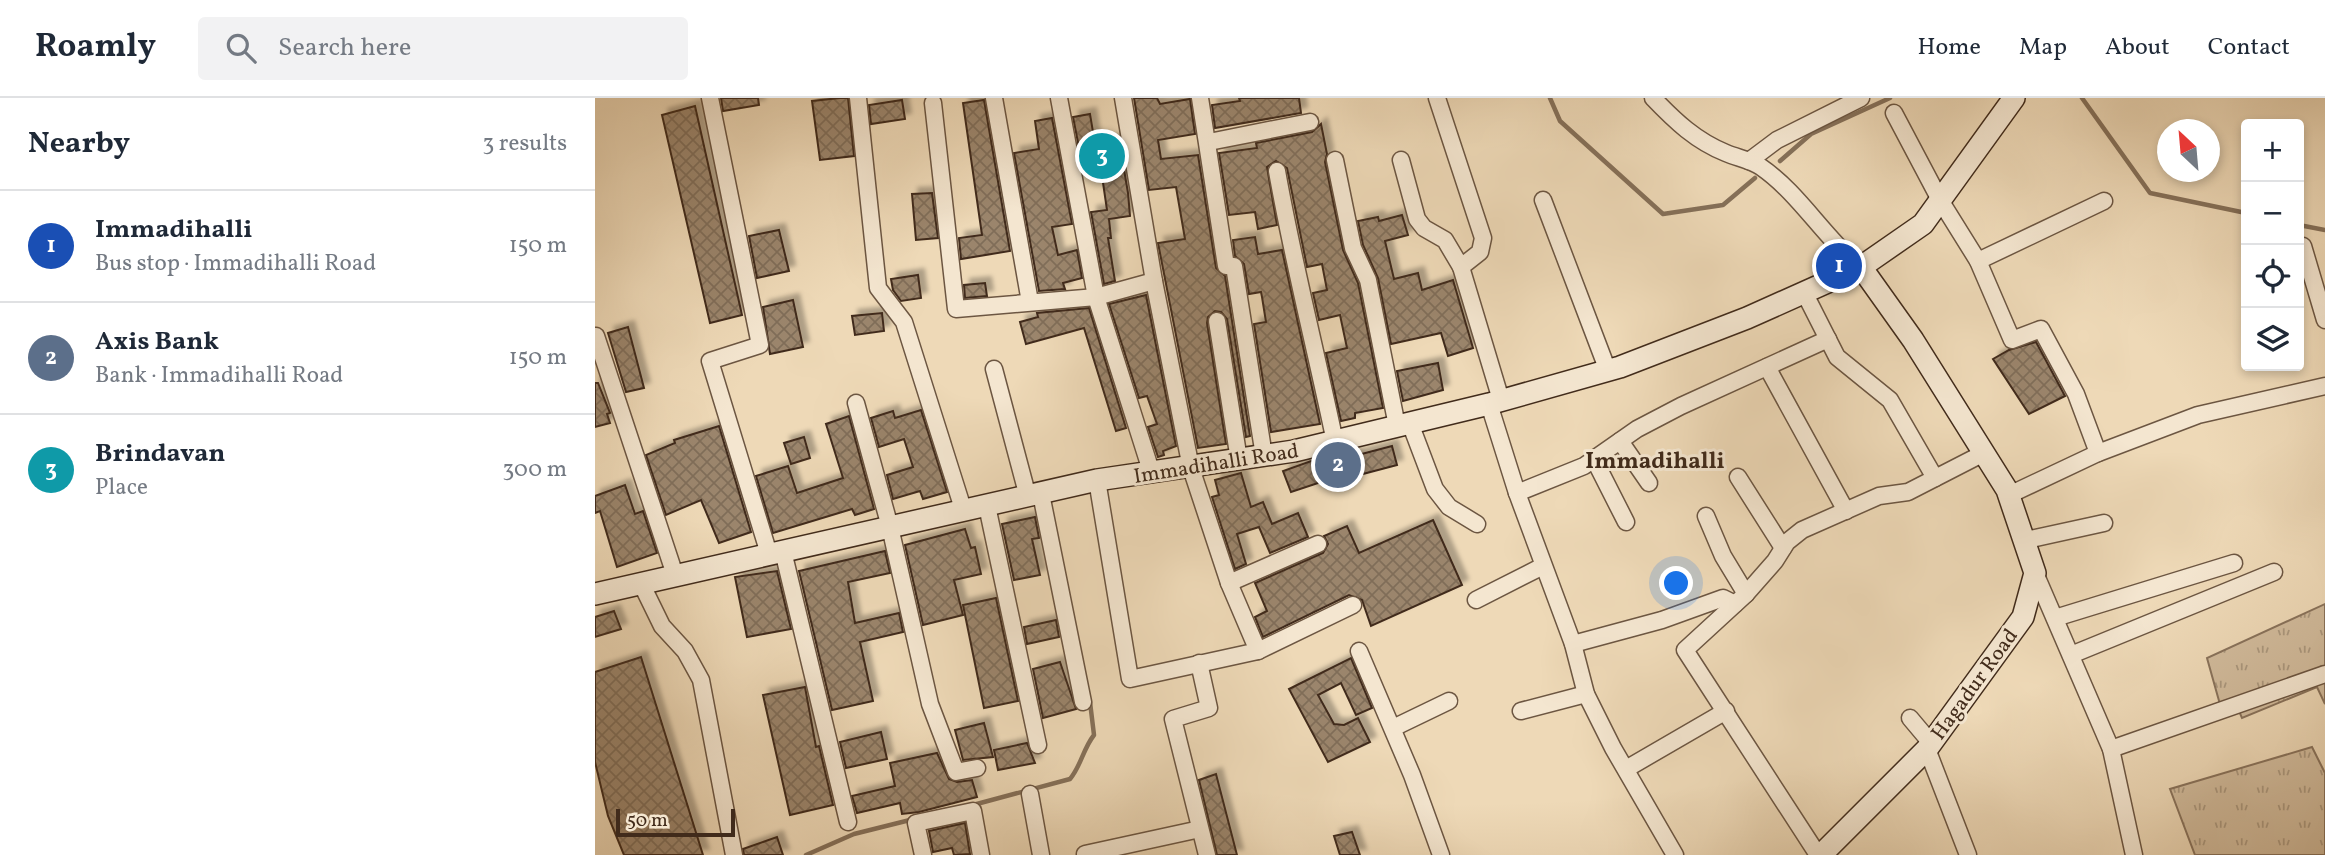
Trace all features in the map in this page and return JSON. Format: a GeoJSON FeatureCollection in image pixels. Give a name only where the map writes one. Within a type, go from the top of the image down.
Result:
{"type":"FeatureCollection","features":[{"type":"Feature","properties":{"kind":"street"},"geometry":{"type":"LineString","coordinates":[[710,98],[760,345],[710,361],[776,553],[848,822]]}},
{"type":"Feature","properties":{"kind":"street"},"geometry":{"type":"LineString","coordinates":[[857,98],[878,288],[904,322],[964,512]]}},
{"type":"Feature","properties":{"kind":"street"},"geometry":{"type":"LineString","coordinates":[[994,98],[1030,302]]}},
{"type":"Feature","properties":{"kind":"street"},"geometry":{"type":"LineString","coordinates":[[1059,98],[1096,297],[1152,474]]}},
{"type":"Feature","properties":{"kind":"street"},"geometry":{"type":"LineString","coordinates":[[1123,98],[1154,281],[1191,468],[1229,583],[1258,651]]}},
{"type":"Feature","properties":{"kind":"street"},"geometry":{"type":"LineString","coordinates":[[1200,98],[1209,142],[1226,266],[1234,266],[1264,456]]}},
{"type":"Feature","properties":{"kind":"street"},"geometry":{"type":"LineString","coordinates":[[1437,98],[1483,238],[1480,252],[1461,267]]}},
{"type":"Feature","properties":{"kind":"street"},"geometry":{"type":"LineString","coordinates":[[1653,98],[1683,130],[1726,153],[1762,167],[1803,206],[1842,252],[1861,267],[1913,340],[2009,495],[2035,573],[2111,749],[2134,855]]}},
{"type":"Feature","properties":{"kind":"street"},"geometry":{"type":"LineString","coordinates":[[1749,161],[1777,140],[1861,98]]}},
{"type":"Feature","properties":{"kind":"street","name":"Immadihalli Road"},"geometry":{"type":"LineString","coordinates":[[595,594],[1097,480],[1191,468],[1335,442],[1495,402],[1608,370],[1747,318],[1861,267],[1923,224],[2014,98]]}},
{"type":"Feature","properties":{"kind":"street"},"geometry":{"type":"LineString","coordinates":[[933,103],[956,309],[1096,297],[1154,281]]}},
{"type":"Feature","properties":{"kind":"street"},"geometry":{"type":"LineString","coordinates":[[1894,113],[1940,200],[1978,261],[2013,340],[2041,330],[2076,394],[2098,453]]}},
{"type":"Feature","properties":{"kind":"street"},"geometry":{"type":"LineString","coordinates":[[1209,142],[1310,122]]}},
{"type":"Feature","properties":{"kind":"street"},"geometry":{"type":"LineString","coordinates":[[1335,160],[1353,248],[1368,279],[1404,425],[1435,489],[1449,507],[1477,524]]}},
{"type":"Feature","properties":{"kind":"street"},"geometry":{"type":"LineString","coordinates":[[1401,160],[1417,219],[1424,228],[1445,240],[1461,267],[1517,493],[1573,644],[1586,694],[1675,855]]}},
{"type":"Feature","properties":{"kind":"street"},"geometry":{"type":"LineString","coordinates":[[1277,172],[1295,270],[1307,307],[1335,442]]}},
{"type":"Feature","properties":{"kind":"street"},"geometry":{"type":"LineString","coordinates":[[1543,200],[1608,370]]}},
{"type":"Feature","properties":{"kind":"street"},"geometry":{"type":"LineString","coordinates":[[1978,261],[2104,201]]}},
{"type":"Feature","properties":{"kind":"street"},"geometry":{"type":"LineString","coordinates":[[2304,249],[2325,320]]}},
{"type":"Feature","properties":{"kind":"street"},"geometry":{"type":"LineString","coordinates":[[1804,292],[1837,357],[1891,400],[1935,478]]}},
{"type":"Feature","properties":{"kind":"street"},"geometry":{"type":"LineString","coordinates":[[1217,321],[1239,460]]}},
{"type":"Feature","properties":{"kind":"street"},"geometry":{"type":"LineString","coordinates":[[596,336],[675,575]]}},
{"type":"Feature","properties":{"kind":"street"},"geometry":{"type":"LineString","coordinates":[[1517,493],[1594,459],[1681,406],[1828,339]]}},
{"type":"Feature","properties":{"kind":"street"},"geometry":{"type":"LineString","coordinates":[[1767,367],[1846,510]]}},
{"type":"Feature","properties":{"kind":"street"},"geometry":{"type":"LineString","coordinates":[[994,369],[1035,495],[1083,702]]}},
{"type":"Feature","properties":{"kind":"street"},"geometry":{"type":"LineString","coordinates":[[2009,495],[2098,453],[2198,415],[2325,386]]}},
{"type":"Feature","properties":{"kind":"street"},"geometry":{"type":"LineString","coordinates":[[856,403],[890,527],[930,704],[956,772],[977,768]]}},
{"type":"Feature","properties":{"kind":"street"},"geometry":{"type":"LineString","coordinates":[[1620,441],[1649,483]]}},
{"type":"Feature","properties":{"kind":"street"},"geometry":{"type":"LineString","coordinates":[[1820,855],[1685,650],[1740,599],[1783,548],[1802,530],[1879,496],[1908,492],[1984,453]]}},
{"type":"Feature","properties":{"kind":"street"},"geometry":{"type":"LineString","coordinates":[[1594,459],[1626,522]]}},
{"type":"Feature","properties":{"kind":"street"},"geometry":{"type":"LineString","coordinates":[[1738,477],[1783,548]]}},
{"type":"Feature","properties":{"kind":"street"},"geometry":{"type":"LineString","coordinates":[[1097,480],[1130,679],[1258,651],[1353,605]]}},
{"type":"Feature","properties":{"kind":"street"},"geometry":{"type":"LineString","coordinates":[[987,506],[1038,745]]}},
{"type":"Feature","properties":{"kind":"street"},"geometry":{"type":"LineString","coordinates":[[1706,516],[1740,599]]}},
{"type":"Feature","properties":{"kind":"street"},"geometry":{"type":"LineString","coordinates":[[2026,540],[2103,523]]}},
{"type":"Feature","properties":{"kind":"street"},"geometry":{"type":"LineString","coordinates":[[1229,583],[1318,544]]}},
{"type":"Feature","properties":{"kind":"street"},"geometry":{"type":"LineString","coordinates":[[2055,618],[2234,563]]}},
{"type":"Feature","properties":{"kind":"street"},"geometry":{"type":"LineString","coordinates":[[1476,600],[1543,566]]}},
{"type":"Feature","properties":{"kind":"street"},"geometry":{"type":"LineString","coordinates":[[2071,655],[2274,572]]}},
{"type":"Feature","properties":{"kind":"street","name":"Hagadur Road"},"geometry":{"type":"LineString","coordinates":[[1820,855],[1929,746],[2023,617],[2035,573]]}},
{"type":"Feature","properties":{"kind":"street"},"geometry":{"type":"LineString","coordinates":[[641,583],[662,626],[685,651],[701,680],[734,855]]}},
{"type":"Feature","properties":{"kind":"street"},"geometry":{"type":"LineString","coordinates":[[1573,644],[1663,620],[1723,598],[1740,599]]}},
{"type":"Feature","properties":{"kind":"street"},"geometry":{"type":"LineString","coordinates":[[1359,651],[1393,728],[1441,855]]}},
{"type":"Feature","properties":{"kind":"street"},"geometry":{"type":"LineString","coordinates":[[1199,663],[1209,708],[1173,719],[1207,855]]}},
{"type":"Feature","properties":{"kind":"street"},"geometry":{"type":"LineString","coordinates":[[2111,749],[2325,674]]}},
{"type":"Feature","properties":{"kind":"street"},"geometry":{"type":"LineString","coordinates":[[1521,711],[1586,694]]}},
{"type":"Feature","properties":{"kind":"street"},"geometry":{"type":"LineString","coordinates":[[1393,728],[1449,701]]}},
{"type":"Feature","properties":{"kind":"street"},"geometry":{"type":"LineString","coordinates":[[1626,769],[1726,711]]}},
{"type":"Feature","properties":{"kind":"street"},"geometry":{"type":"LineString","coordinates":[[1910,718],[1929,746],[1968,855]]}},
{"type":"Feature","properties":{"kind":"street"},"geometry":{"type":"LineString","coordinates":[[1030,794],[1041,855]]}},
{"type":"Feature","properties":{"kind":"street"},"geometry":{"type":"LineString","coordinates":[[923,855],[916,822],[973,811],[981,855]]}},
{"type":"Feature","properties":{"kind":"street"},"geometry":{"type":"LineString","coordinates":[[1085,854],[1200,829]]}},
{"type":"Feature","properties":{"kind":"green space"},"geometry":{"type":"Polygon","coordinates":[[[2325,604],[2325,704],[2317,687],[2242,718],[2235,702],[2221,708],[2207,658],[2325,604]]]}},
{"type":"Feature","properties":{"kind":"green space"},"geometry":{"type":"Polygon","coordinates":[[[2312,747],[2325,773],[2325,855],[2195,855],[2170,789],[2312,747]]]}},
{"type":"Feature","properties":{"kind":"building"},"geometry":{"type":"Polygon","coordinates":[[[721,98],[758,98],[759,105],[723,111],[721,98]]]}},
{"type":"Feature","properties":{"kind":"building"},"geometry":{"type":"Polygon","coordinates":[[[848,98],[854,156],[820,160],[812,101],[848,98]]]}},
{"type":"Feature","properties":{"kind":"building"},"geometry":{"type":"Polygon","coordinates":[[[1134,98],[1157,98],[1160,104],[1190,99],[1195,134],[1158,140],[1161,159],[1198,155],[1216,268],[1225,276],[1250,436],[1246,437],[1227,319],[1221,312],[1215,311],[1208,317],[1207,323],[1226,444],[1198,448],[1158,243],[1185,239],[1176,187],[1149,190],[1134,98]]]}},
{"type":"Feature","properties":{"kind":"building"},"geometry":{"type":"Polygon","coordinates":[[[1239,98],[1299,98],[1301,113],[1215,128],[1212,105],[1240,101],[1239,98]]]}},
{"type":"Feature","properties":{"kind":"building"},"geometry":{"type":"Polygon","coordinates":[[[902,100],[905,119],[871,124],[869,105],[902,100]]]}},
{"type":"Feature","properties":{"kind":"building"},"geometry":{"type":"Polygon","coordinates":[[[984,100],[1010,251],[961,259],[959,238],[982,235],[963,103],[984,100]]]}},
{"type":"Feature","properties":{"kind":"building"},"geometry":{"type":"Polygon","coordinates":[[[695,106],[742,315],[710,323],[662,115],[695,106]]]}},
{"type":"Feature","properties":{"kind":"building"},"geometry":{"type":"Polygon","coordinates":[[[1090,114],[1095,144],[1119,140],[1130,216],[1109,219],[1111,238],[1108,238],[1115,281],[1104,284],[1091,212],[1107,210],[1101,169],[1084,173],[1073,117],[1090,114]]]}},
{"type":"Feature","properties":{"kind":"building"},"geometry":{"type":"Polygon","coordinates":[[[1052,118],[1072,224],[1052,227],[1058,255],[1077,250],[1082,278],[1063,283],[1065,289],[1039,291],[1014,153],[1039,149],[1035,121],[1052,118]]]}},
{"type":"Feature","properties":{"kind":"building"},"geometry":{"type":"Polygon","coordinates":[[[1321,124],[1327,154],[1325,162],[1343,250],[1358,283],[1383,408],[1355,413],[1355,418],[1341,421],[1326,353],[1347,348],[1340,315],[1319,320],[1313,293],[1327,290],[1322,264],[1307,267],[1287,168],[1276,161],[1267,167],[1277,225],[1258,229],[1255,212],[1229,215],[1219,153],[1257,148],[1256,143],[1312,132],[1321,124]]]}},
{"type":"Feature","properties":{"kind":"building"},"geometry":{"type":"Polygon","coordinates":[[[932,193],[938,238],[916,240],[912,194],[932,193]]]}},
{"type":"Feature","properties":{"kind":"building"},"geometry":{"type":"Polygon","coordinates":[[[1402,215],[1408,235],[1385,241],[1394,279],[1418,273],[1422,290],[1453,280],[1473,348],[1448,356],[1441,333],[1391,344],[1378,278],[1363,245],[1358,221],[1378,217],[1379,221],[1402,215]]]}},
{"type":"Feature","properties":{"kind":"building"},"geometry":{"type":"Polygon","coordinates":[[[779,230],[789,271],[757,278],[749,236],[779,230]]]}},
{"type":"Feature","properties":{"kind":"building"},"geometry":{"type":"Polygon","coordinates":[[[1255,237],[1258,254],[1282,250],[1320,424],[1271,432],[1254,324],[1266,322],[1262,297],[1261,292],[1249,294],[1244,264],[1235,256],[1233,240],[1255,237]]]}},
{"type":"Feature","properties":{"kind":"building"},"geometry":{"type":"Polygon","coordinates":[[[918,275],[921,298],[901,301],[893,290],[891,279],[918,275]]]}},
{"type":"Feature","properties":{"kind":"building"},"geometry":{"type":"Polygon","coordinates":[[[985,283],[987,296],[965,298],[964,285],[985,283]]]}},
{"type":"Feature","properties":{"kind":"building"},"geometry":{"type":"Polygon","coordinates":[[[1146,295],[1176,446],[1163,451],[1164,455],[1158,457],[1148,427],[1157,424],[1147,396],[1139,398],[1109,304],[1146,295]]]}},
{"type":"Feature","properties":{"kind":"building"},"geometry":{"type":"Polygon","coordinates":[[[793,300],[803,347],[770,354],[763,307],[793,300]]]}},
{"type":"Feature","properties":{"kind":"building"},"geometry":{"type":"Polygon","coordinates":[[[1089,308],[1126,428],[1116,431],[1084,328],[1026,344],[1020,322],[1038,317],[1037,313],[1089,308]]]}},
{"type":"Feature","properties":{"kind":"building"},"geometry":{"type":"Polygon","coordinates":[[[882,313],[884,331],[855,335],[852,316],[882,313]]]}},
{"type":"Feature","properties":{"kind":"building"},"geometry":{"type":"Polygon","coordinates":[[[628,327],[644,388],[626,392],[608,333],[628,327]]]}},
{"type":"Feature","properties":{"kind":"building"},"geometry":{"type":"Polygon","coordinates":[[[2036,342],[2065,396],[2029,414],[1993,359],[2009,350],[2036,342]]]}},
{"type":"Feature","properties":{"kind":"building"},"geometry":{"type":"Polygon","coordinates":[[[1438,363],[1443,390],[1403,401],[1397,371],[1438,363]]]}},
{"type":"Feature","properties":{"kind":"building"},"geometry":{"type":"Polygon","coordinates":[[[595,383],[598,383],[610,413],[607,414],[610,423],[595,427],[595,383]]]}},
{"type":"Feature","properties":{"kind":"building"},"geometry":{"type":"Polygon","coordinates":[[[921,410],[947,492],[923,499],[920,491],[893,499],[887,475],[913,467],[904,439],[879,447],[871,418],[893,411],[895,418],[921,410]]]}},
{"type":"Feature","properties":{"kind":"building"},"geometry":{"type":"Polygon","coordinates":[[[849,416],[874,509],[855,515],[852,509],[773,533],[756,476],[788,466],[797,493],[843,478],[826,424],[849,416]]]}},
{"type":"Feature","properties":{"kind":"building"},"geometry":{"type":"Polygon","coordinates":[[[719,426],[751,532],[719,543],[701,500],[666,515],[646,455],[675,443],[674,440],[719,426]]]}},
{"type":"Feature","properties":{"kind":"building"},"geometry":{"type":"Polygon","coordinates":[[[804,437],[810,458],[791,464],[784,443],[804,437]]]}},
{"type":"Feature","properties":{"kind":"building"},"geometry":{"type":"Polygon","coordinates":[[[1392,446],[1397,465],[1325,484],[1324,481],[1291,492],[1283,471],[1314,460],[1316,466],[1392,446]]]}},
{"type":"Feature","properties":{"kind":"building"},"geometry":{"type":"Polygon","coordinates":[[[1241,473],[1251,507],[1263,502],[1272,524],[1298,513],[1308,537],[1270,553],[1259,527],[1237,534],[1246,564],[1235,569],[1212,497],[1219,495],[1215,480],[1241,473]]]}},
{"type":"Feature","properties":{"kind":"building"},"geometry":{"type":"Polygon","coordinates":[[[625,485],[635,514],[643,511],[657,553],[617,567],[600,511],[595,513],[595,496],[625,485]]]}},
{"type":"Feature","properties":{"kind":"building"},"geometry":{"type":"Polygon","coordinates":[[[1035,517],[1039,538],[1032,539],[1040,575],[1014,580],[1002,524],[1035,517]]]}},
{"type":"Feature","properties":{"kind":"building"},"geometry":{"type":"Polygon","coordinates":[[[1433,520],[1462,585],[1371,626],[1362,600],[1349,595],[1263,637],[1255,617],[1267,611],[1255,583],[1323,553],[1328,544],[1324,536],[1347,526],[1359,553],[1433,520]]]}},
{"type":"Feature","properties":{"kind":"building"},"geometry":{"type":"Polygon","coordinates":[[[965,529],[971,548],[975,547],[981,574],[954,580],[963,615],[923,625],[905,545],[965,529]]]}},
{"type":"Feature","properties":{"kind":"building"},"geometry":{"type":"Polygon","coordinates":[[[885,551],[890,573],[848,582],[855,623],[899,613],[903,632],[860,642],[873,701],[832,710],[799,571],[885,551]]]}},
{"type":"Feature","properties":{"kind":"building"},"geometry":{"type":"Polygon","coordinates":[[[777,571],[791,629],[747,637],[735,577],[777,571]]]}},
{"type":"Feature","properties":{"kind":"building"},"geometry":{"type":"Polygon","coordinates":[[[996,598],[1018,701],[984,708],[963,605],[996,598]]]}},
{"type":"Feature","properties":{"kind":"building"},"geometry":{"type":"Polygon","coordinates":[[[614,611],[621,629],[595,637],[595,617],[614,611]]]}},
{"type":"Feature","properties":{"kind":"building"},"geometry":{"type":"Polygon","coordinates":[[[1056,620],[1059,637],[1027,644],[1024,627],[1056,620]]]}},
{"type":"Feature","properties":{"kind":"building"},"geometry":{"type":"Polygon","coordinates":[[[641,657],[703,855],[624,855],[608,816],[595,762],[595,672],[641,657]]]}},
{"type":"Feature","properties":{"kind":"building"},"geometry":{"type":"Polygon","coordinates":[[[1351,658],[1372,708],[1356,715],[1341,683],[1318,695],[1334,724],[1344,725],[1358,718],[1370,742],[1328,762],[1289,689],[1351,658]]]}},
{"type":"Feature","properties":{"kind":"building"},"geometry":{"type":"Polygon","coordinates":[[[1060,662],[1076,709],[1043,718],[1033,669],[1060,662]]]}},
{"type":"Feature","properties":{"kind":"building"},"geometry":{"type":"Polygon","coordinates":[[[805,687],[816,747],[819,746],[833,805],[790,815],[763,695],[805,687]]]}},
{"type":"Feature","properties":{"kind":"building"},"geometry":{"type":"Polygon","coordinates":[[[984,723],[993,757],[963,760],[955,730],[984,723]]]}},
{"type":"Feature","properties":{"kind":"building"},"geometry":{"type":"Polygon","coordinates":[[[881,732],[887,759],[846,768],[840,742],[881,732]]]}},
{"type":"Feature","properties":{"kind":"building"},"geometry":{"type":"Polygon","coordinates":[[[1027,743],[1035,763],[998,770],[994,750],[1027,743]]]}},
{"type":"Feature","properties":{"kind":"building"},"geometry":{"type":"Polygon","coordinates":[[[937,753],[949,779],[957,782],[972,780],[977,797],[919,812],[902,814],[900,803],[857,813],[852,796],[895,786],[890,763],[937,753]]]}},
{"type":"Feature","properties":{"kind":"building"},"geometry":{"type":"Polygon","coordinates":[[[1216,774],[1237,855],[1217,855],[1199,780],[1216,774]]]}},
{"type":"Feature","properties":{"kind":"building"},"geometry":{"type":"Polygon","coordinates":[[[965,823],[970,854],[954,855],[952,848],[933,852],[929,831],[965,823]]]}},
{"type":"Feature","properties":{"kind":"building"},"geometry":{"type":"Polygon","coordinates":[[[1352,832],[1360,855],[1340,855],[1334,836],[1352,832]]]}},
{"type":"Feature","properties":{"kind":"building"},"geometry":{"type":"Polygon","coordinates":[[[777,837],[783,855],[744,855],[743,849],[777,837]]]}},
{"type":"Feature","properties":{"kind":"waterway"},"geometry":{"type":"LineString","coordinates":[[1550,98],[1560,121],[1663,214],[1723,205],[1755,178]]}},
{"type":"Feature","properties":{"kind":"waterway"},"geometry":{"type":"LineString","coordinates":[[1780,161],[1811,134],[1890,98]]}},
{"type":"Feature","properties":{"kind":"waterway"},"geometry":{"type":"LineString","coordinates":[[2082,98],[2150,193],[2241,212]]}},
{"type":"Feature","properties":{"kind":"waterway"},"geometry":{"type":"LineString","coordinates":[[2304,226],[2325,230]]}},
{"type":"Feature","properties":{"kind":"waterway"},"geometry":{"type":"LineString","coordinates":[[973,805],[1070,779],[1094,735],[1090,702]]}},
{"type":"Feature","properties":{"kind":"waterway"},"geometry":{"type":"LineString","coordinates":[[806,855],[854,834],[914,819]]}},
{"type":"Feature","properties":{"kind":"place","name":"Brindavan"},"geometry":{"type":"Point","coordinates":[1102,156]}},
{"type":"Feature","properties":{"kind":"place","name":"Immadihalli"},"geometry":{"type":"Point","coordinates":[1839,266]}},
{"type":"Feature","properties":{"kind":"place","name":"Axis Bank"},"geometry":{"type":"Point","coordinates":[1338,465]}},
{"type":"Feature","properties":{"kind":"district","name":"Immadihalli"},"geometry":{"type":"Point","coordinates":[1655,460]}}]}
